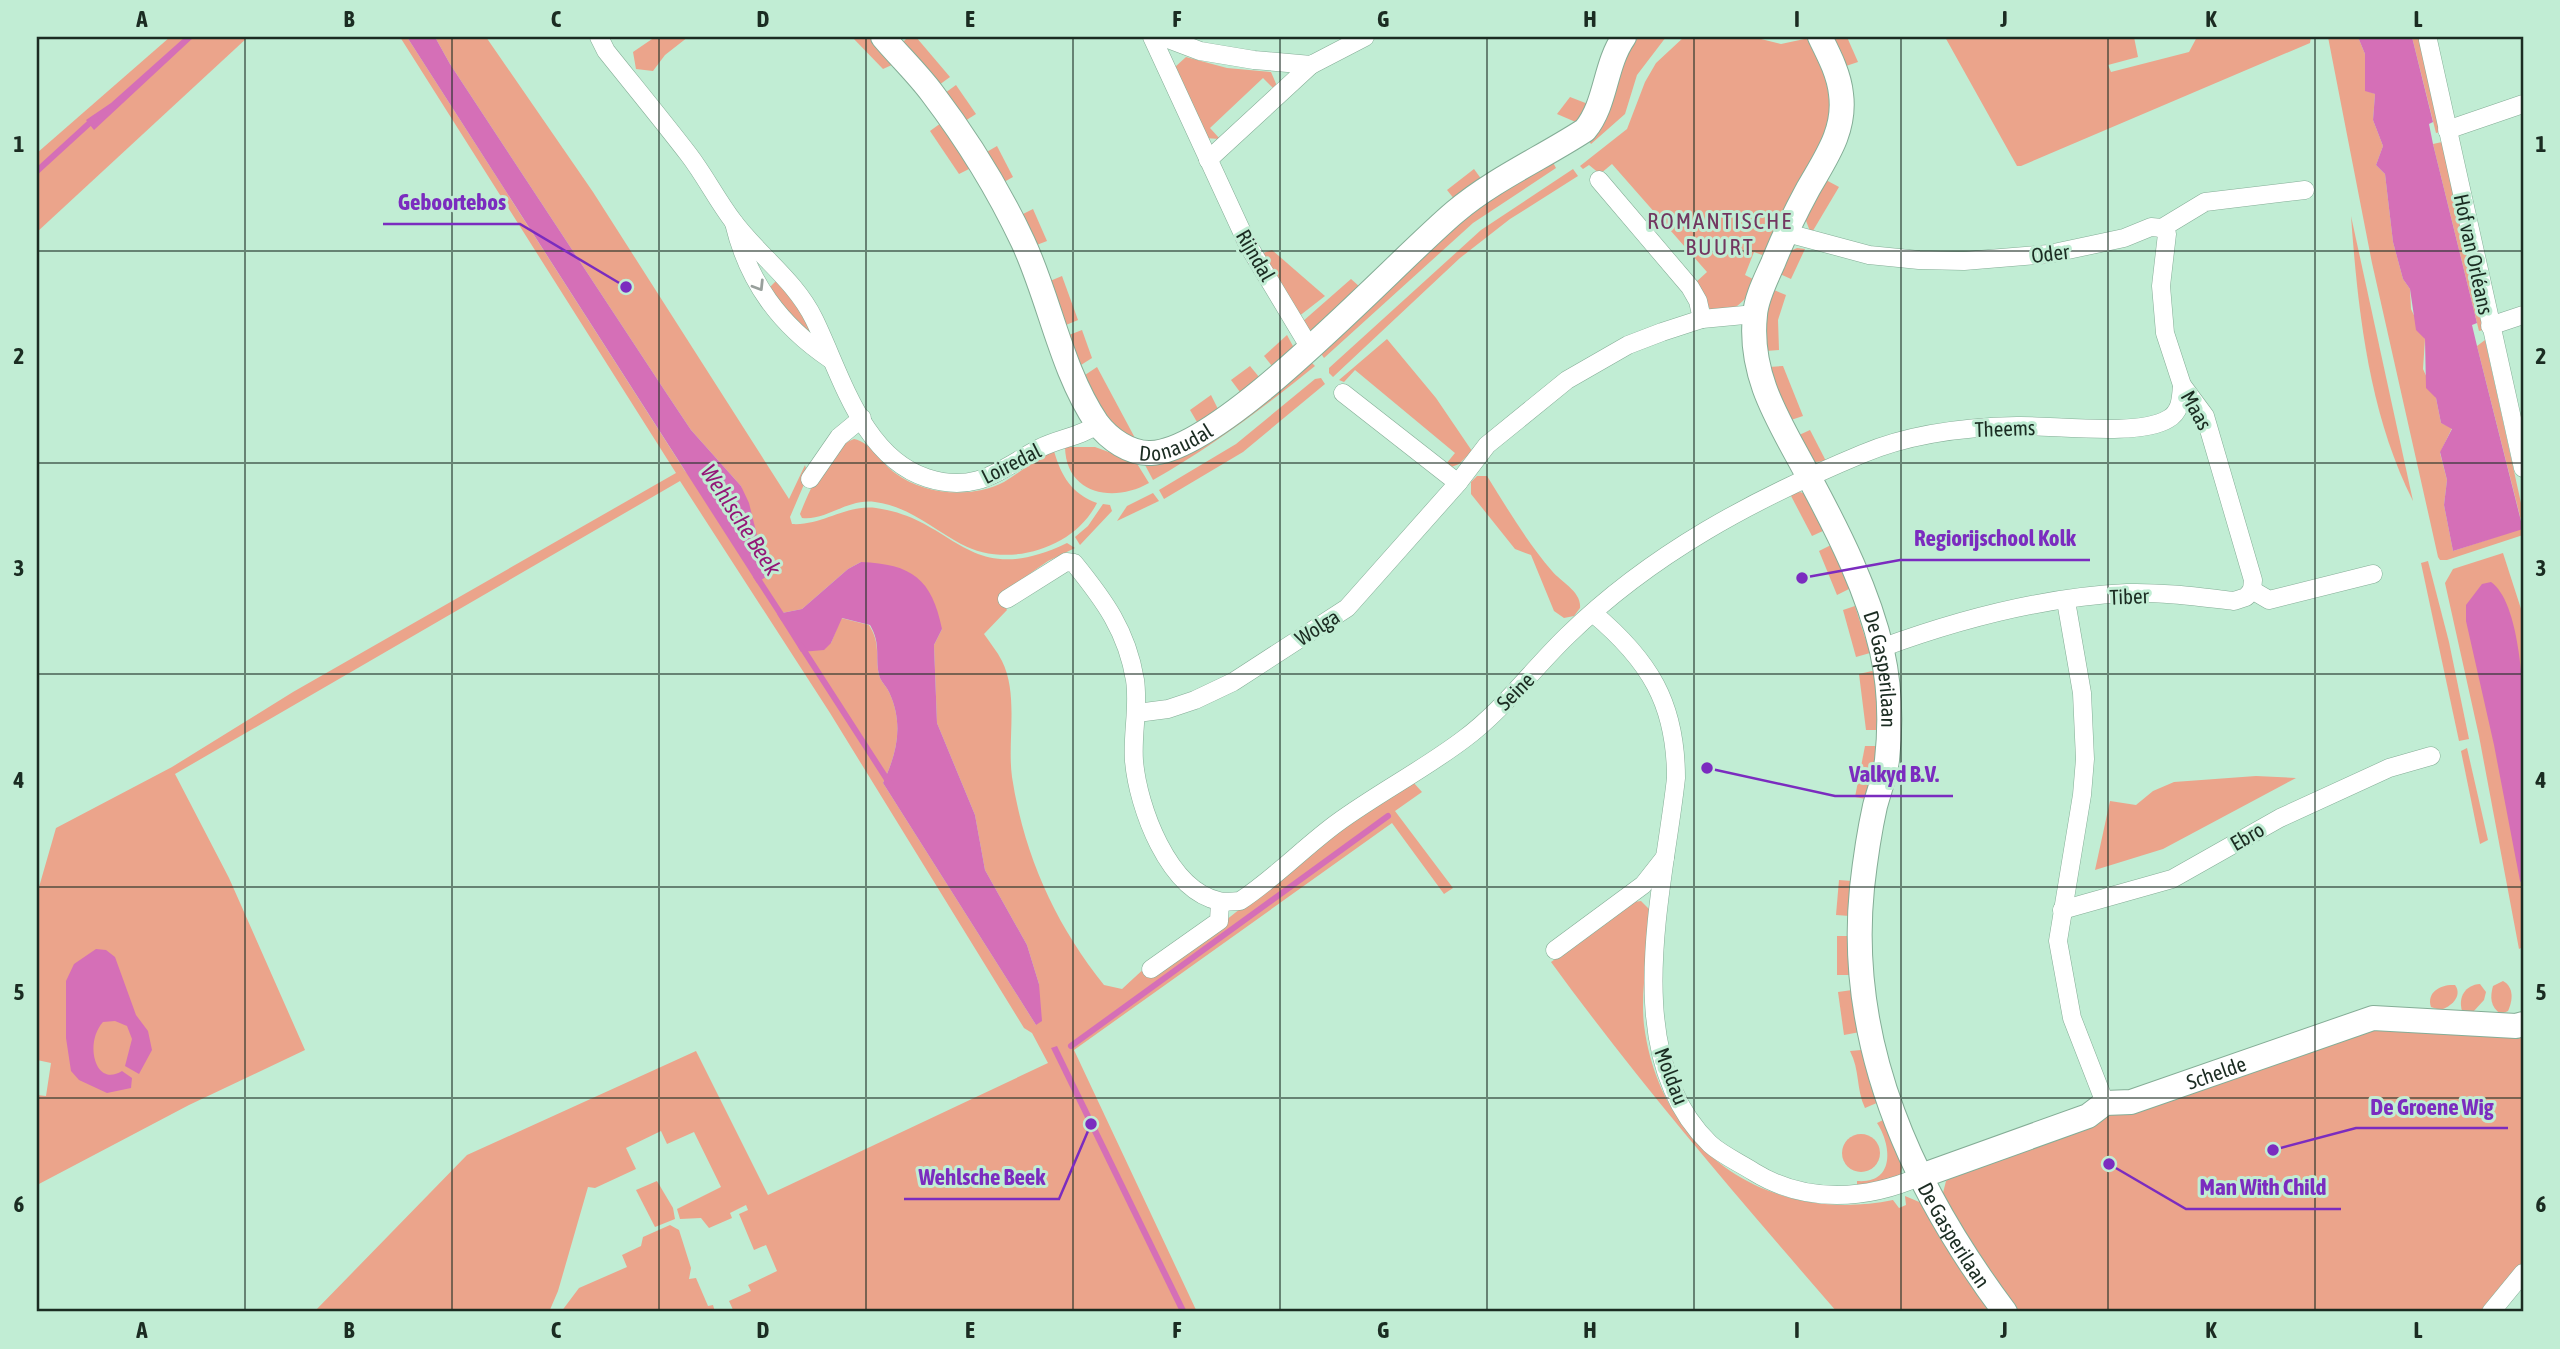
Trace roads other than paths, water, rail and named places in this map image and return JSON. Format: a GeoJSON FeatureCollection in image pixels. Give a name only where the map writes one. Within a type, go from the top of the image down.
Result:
{"type":"FeatureCollection","features":[{"type":"Feature","properties":{"kind":"street","name":"Loiredal"},"geometry":{"type":"LineString","coordinates":[[599,37],[606,51],[690,157],[734,223],[780,270],[813,316],[831,359],[862,418],[882,450],[905,468],[927,478],[951,483],[986,480],[1040,448],[1082,436],[1098,425]]}},
{"type":"Feature","properties":{"kind":"street","name":"Donaudal"},"geometry":{"type":"LineString","coordinates":[[884,37],[953,121],[990,180],[1023,242],[1083,397],[1098,425],[1112,439],[1138,452],[1152,453],[1172,449],[1198,436],[1310,348],[1415,246],[1458,209],[1585,130],[1595,118],[1612,63],[1624,37]]}},
{"type":"Feature","properties":{"kind":"street","name":"Rijndal"},"geometry":{"type":"LineString","coordinates":[[1152,37],[1248,245],[1310,348]]}},
{"type":"Feature","properties":{"kind":"street"},"geometry":{"type":"LineString","coordinates":[[1163,37],[1200,51],[1311,65]]}},
{"type":"Feature","properties":{"kind":"street"},"geometry":{"type":"LineString","coordinates":[[1208,160],[1311,65],[1365,37]]}},
{"type":"Feature","properties":{"kind":"street","name":"De Gasperilaan"},"geometry":{"type":"LineString","coordinates":[[1820,37],[1838,79],[1842,113],[1837,138],[1787,233],[1755,314],[1757,370],[1766,395],[1852,561],[1881,648],[1890,719],[1888,755],[1874,809],[1862,890],[1861,955],[1865,1007],[1875,1057],[1900,1137],[1934,1206],[1966,1261],[2005,1312]]}},
{"type":"Feature","properties":{"kind":"street","name":"Hof van Orléans"},"geometry":{"type":"LineString","coordinates":[[2428,40],[2523,468]]}},
{"type":"Feature","properties":{"kind":"street"},"geometry":{"type":"LineString","coordinates":[[2446,130],[2523,104]]}},
{"type":"Feature","properties":{"kind":"street"},"geometry":{"type":"LineString","coordinates":[[1599,180],[1689,287],[1698,300],[1702,319]]}},
{"type":"Feature","properties":{"kind":"street","name":"Oder"},"geometry":{"type":"LineString","coordinates":[[1787,233],[1869,255],[1964,261],[2049,254],[2124,238],[2151,226],[2162,228],[2205,202],[2305,190]]}},
{"type":"Feature","properties":{"kind":"street","name":"Loiredal"},"geometry":{"type":"LineString","coordinates":[[734,223],[742,258],[773,308],[805,342],[831,359]]}},
{"type":"Feature","properties":{"kind":"street","name":"Maas"},"geometry":{"type":"LineString","coordinates":[[2162,228],[2167,234],[2161,286],[2163,319],[2182,385],[2206,416],[2253,580],[2252,590]]}},
{"type":"Feature","properties":{"kind":"street","name":"Wolga"},"geometry":{"type":"LineString","coordinates":[[1137,713],[1186,703],[1233,682],[1347,608],[1458,482],[1487,445],[1567,380],[1629,345],[1702,319],[1755,314]]}},
{"type":"Feature","properties":{"kind":"street"},"geometry":{"type":"LineString","coordinates":[[2490,326],[2523,316]]}},
{"type":"Feature","properties":{"kind":"street"},"geometry":{"type":"LineString","coordinates":[[2168,419],[2180,405],[2182,385]]}},
{"type":"Feature","properties":{"kind":"street"},"geometry":{"type":"LineString","coordinates":[[1343,393],[1458,482]]}},
{"type":"Feature","properties":{"kind":"street","name":"Theems"},"geometry":{"type":"LineString","coordinates":[[1810,478],[1875,449],[1951,431],[2017,426],[2147,426],[2168,419],[2206,416]]}},
{"type":"Feature","properties":{"kind":"street"},"geometry":{"type":"LineString","coordinates":[[810,479],[839,436],[862,418]]}},
{"type":"Feature","properties":{"kind":"street","name":"Seine"},"geometry":{"type":"LineString","coordinates":[[1220,902],[1240,901],[1252,893],[1338,822],[1464,739],[1504,704],[1567,636],[1642,572],[1686,541],[1782,488],[1810,478]]}},
{"type":"Feature","properties":{"kind":"street"},"geometry":{"type":"LineString","coordinates":[[1007,599],[1066,562],[1074,563],[1108,605],[1125,643],[1135,680],[1137,713],[1134,760],[1147,819],[1165,855],[1203,895],[1220,902],[1219,920],[1151,969]]}},
{"type":"Feature","properties":{"kind":"street","name":"Tiber"},"geometry":{"type":"LineString","coordinates":[[1881,648],[1959,620],[2066,601],[2126,593],[2234,601],[2246,597],[2252,590],[2269,600],[2373,574]]}},
{"type":"Feature","properties":{"kind":"street"},"geometry":{"type":"LineString","coordinates":[[2066,601],[2082,693],[2085,746],[2082,794],[2058,941],[2072,1018],[2105,1103]]}},
{"type":"Feature","properties":{"kind":"street","name":"Moldau"},"geometry":{"type":"LineString","coordinates":[[1594,613],[1623,638],[1644,663],[1659,689],[1669,715],[1676,746],[1676,778],[1665,857],[1654,974],[1654,1023],[1666,1069],[1684,1110],[1710,1144],[1768,1181],[1806,1193],[1847,1197],[1896,1188],[1921,1176]]}},
{"type":"Feature","properties":{"kind":"street","name":"Ebro"},"geometry":{"type":"LineString","coordinates":[[2062,910],[2172,880],[2280,818],[2389,768],[2431,755]]}},
{"type":"Feature","properties":{"kind":"street"},"geometry":{"type":"LineString","coordinates":[[1555,950],[1643,885],[1665,857]]}},
{"type":"Feature","properties":{"kind":"street","name":"Schelde"},"geometry":{"type":"LineString","coordinates":[[1921,1176],[2088,1116],[2105,1103],[2131,1102],[2373,1018],[2523,1024]]}},
{"type":"Feature","properties":{"kind":"street"},"geometry":{"type":"LineString","coordinates":[[2491,1312],[2523,1275]]}},
{"type":"Feature","properties":{"kind":"water"},"geometry":{"type":"Polygon","coordinates":[[[185,37],[194,37],[94,130],[86,120],[111,103],[185,37]]]}},
{"type":"Feature","properties":{"kind":"water"},"geometry":{"type":"Polygon","coordinates":[[[407,37],[435,37],[450,64],[691,430],[741,486],[749,503],[767,576],[757,583],[407,37]]]}},
{"type":"Feature","properties":{"kind":"water"},"geometry":{"type":"Polygon","coordinates":[[[2358,37],[2412,37],[2433,122],[2429,124],[2433,144],[2477,323],[2472,325],[2523,529],[2453,551],[2444,505],[2447,480],[2440,452],[2452,429],[2441,423],[2436,398],[2426,388],[2425,339],[2416,330],[2410,289],[2403,279],[2393,242],[2385,174],[2376,165],[2383,146],[2373,120],[2375,94],[2365,91],[2365,54],[2358,37]]]}},
{"type":"Feature","properties":{"kind":"water"},"geometry":{"type":"Polygon","coordinates":[[[861,562],[894,566],[917,578],[925,586],[938,612],[942,629],[934,645],[937,723],[975,815],[985,870],[1027,945],[1039,984],[1042,1021],[1036,1025],[883,783],[895,749],[897,727],[894,704],[880,678],[876,639],[870,625],[842,618],[831,643],[824,650],[801,652],[777,614],[802,609],[848,569],[861,562]]]}},
{"type":"Feature","properties":{"kind":"water"},"geometry":{"type":"Polygon","coordinates":[[[2491,582],[2506,602],[2516,635],[2522,677],[2525,724],[2523,885],[2466,621],[2466,605],[2482,584],[2491,582]]]}},
{"type":"Feature","properties":{"kind":"water"},"geometry":{"type":"Polygon","coordinates":[[[96,949],[106,950],[115,957],[136,1015],[148,1031],[152,1050],[139,1074],[125,1066],[132,1039],[127,1026],[115,1021],[103,1022],[94,1041],[95,1061],[99,1069],[113,1075],[122,1071],[132,1078],[131,1088],[107,1093],[79,1080],[71,1071],[66,1038],[66,981],[74,964],[96,949]]]}},
{"type":"Feature","properties":{"kind":"water"},"geometry":{"type":"Polygon","coordinates":[[[1057,1046],[1187,1312],[1180,1312],[1051,1048],[1057,1046]]]}},
{"type":"Feature","properties":{"kind":"waterway"},"geometry":{"type":"LineString","coordinates":[[37,171],[95,118]]}},
{"type":"Feature","properties":{"kind":"waterway","name":"Wehlsche Beek"},"geometry":{"type":"LineString","coordinates":[[756,576],[784,619]]}},
{"type":"Feature","properties":{"kind":"waterway","name":"Wehlsche Beek"},"geometry":{"type":"LineString","coordinates":[[801,646],[890,784]]}},
{"type":"Feature","properties":{"kind":"waterway"},"geometry":{"type":"LineString","coordinates":[[1071,1046],[1388,816]]}},
{"type":"Feature","properties":{"kind":"place","name":"Geboortebos"},"geometry":{"type":"Point","coordinates":[626,287]}},
{"type":"Feature","properties":{"kind":"place","name":"Regiorijschool Kolk"},"geometry":{"type":"Point","coordinates":[1802,578]}},
{"type":"Feature","properties":{"kind":"place","name":"Valkyd B.V."},"geometry":{"type":"Point","coordinates":[1707,768]}},
{"type":"Feature","properties":{"kind":"place","name":"Wehlsche Beek"},"geometry":{"type":"Point","coordinates":[1091,1124]}},
{"type":"Feature","properties":{"kind":"place","name":"De Groene Wig"},"geometry":{"type":"Point","coordinates":[2273,1150]}},
{"type":"Feature","properties":{"kind":"place","name":"Man With Child"},"geometry":{"type":"Point","coordinates":[2109,1164]}},
{"type":"Feature","properties":{"kind":"district","name":"ROMANTISCHE BUURT"},"geometry":{"type":"Point","coordinates":[1720,234]}}]}
